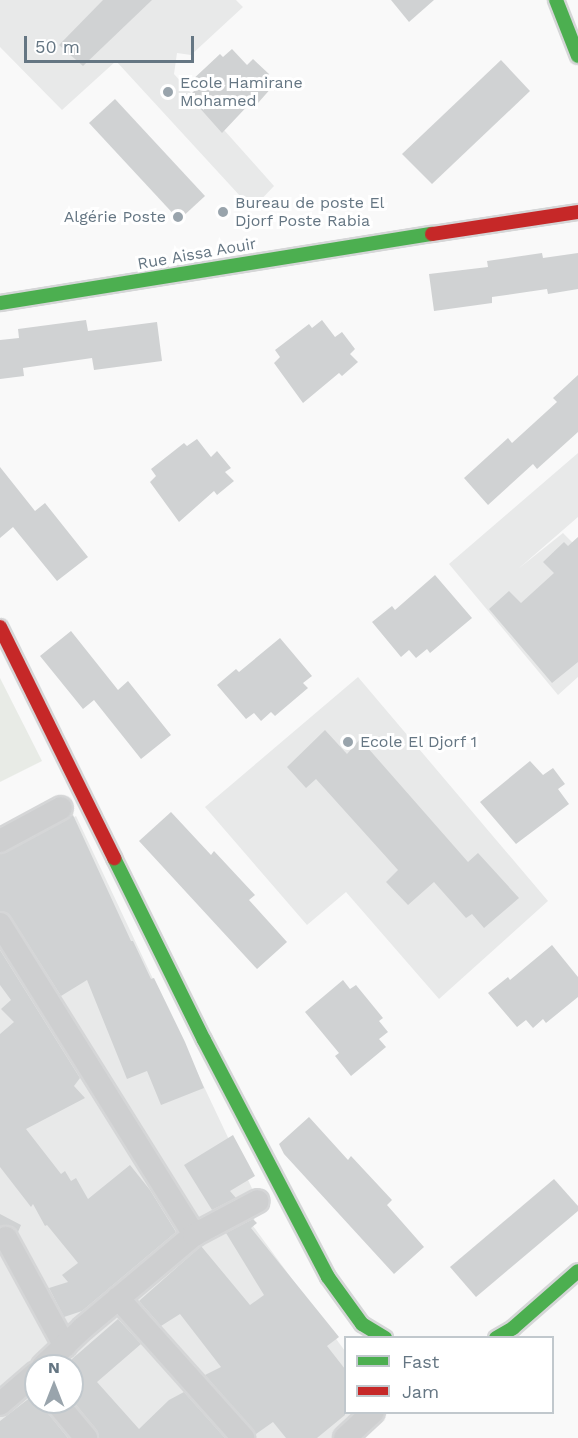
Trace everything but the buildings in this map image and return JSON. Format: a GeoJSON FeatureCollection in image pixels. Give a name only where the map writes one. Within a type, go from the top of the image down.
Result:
{"type":"FeatureCollection","features":[{"type":"Feature","properties":{"kind":"street"},"geometry":{"type":"LineString","coordinates":[[556,0],[578,56]]}},
{"type":"Feature","properties":{"kind":"street","name":"Rue Aissa Aouir"},"geometry":{"type":"LineString","coordinates":[[0,303],[334,248],[578,212]]}},
{"type":"Feature","properties":{"kind":"street"},"geometry":{"type":"LineString","coordinates":[[0,627],[212,1057],[328,1277],[362,1324],[382,1336]]}},
{"type":"Feature","properties":{"kind":"street"},"geometry":{"type":"LineString","coordinates":[[0,842],[61,808]]}},
{"type":"Feature","properties":{"kind":"street"},"geometry":{"type":"LineString","coordinates":[[0,924],[194,1235]]}},
{"type":"Feature","properties":{"kind":"street"},"geometry":{"type":"LineString","coordinates":[[57,1354],[118,1298],[194,1235],[258,1201]]}},
{"type":"Feature","properties":{"kind":"street"},"geometry":{"type":"LineString","coordinates":[[2,1237],[65,1346]]}},
{"type":"Feature","properties":{"kind":"street"},"geometry":{"type":"LineString","coordinates":[[499,1336],[513,1328],[578,1270]]}},
{"type":"Feature","properties":{"kind":"street"},"geometry":{"type":"LineString","coordinates":[[118,1298],[243,1438]]}},
{"type":"Feature","properties":{"kind":"street"},"geometry":{"type":"LineString","coordinates":[[0,1404],[24,1384]]}},
{"type":"Feature","properties":{"kind":"street"},"geometry":{"type":"LineString","coordinates":[[66,1414],[86,1438]]}},
{"type":"Feature","properties":{"kind":"street"},"geometry":{"type":"LineString","coordinates":[[345,1438],[372,1414]]}},
{"type":"Feature","properties":{"kind":"shaded area","name":"Ecole Hamirane Mohamed"},"geometry":{"type":"Polygon","coordinates":[[[0,0],[236,0],[243,7],[191,55],[177,53],[174,74],[274,186],[252,209],[116,61],[62,110],[0,47],[0,0]]]}},
{"type":"Feature","properties":{"kind":"shaded area"},"geometry":{"type":"Polygon","coordinates":[[[578,453],[578,517],[518,569],[563,533],[578,548],[578,677],[558,695],[449,564],[578,453]]]}},
{"type":"Feature","properties":{"kind":"shaded area","name":"Ecole El Djorf 1"},"geometry":{"type":"Polygon","coordinates":[[[358,677],[548,901],[439,999],[346,892],[307,925],[205,807],[358,677]]]}},
{"type":"Feature","properties":{"kind":"shaded area"},"geometry":{"type":"Polygon","coordinates":[[[0,678],[42,761],[0,782],[0,678]]]}},
{"type":"Feature","properties":{"kind":"shaded area"},"geometry":{"type":"Polygon","coordinates":[[[76,816],[258,1201],[253,1226],[344,1350],[344,1414],[381,1414],[354,1438],[0,1438],[0,855],[76,816]]]}},
{"type":"Feature","properties":{"kind":"traffic: fast"},"geometry":{"type":"LineString","coordinates":[[556,0],[578,56]]}},
{"type":"Feature","properties":{"kind":"traffic: fast"},"geometry":{"type":"LineString","coordinates":[[0,303],[432,234]]}},
{"type":"Feature","properties":{"kind":"traffic: fast"},"geometry":{"type":"LineString","coordinates":[[114,858],[204,1040],[328,1277],[362,1324],[382,1336]]}},
{"type":"Feature","properties":{"kind":"traffic: fast"},"geometry":{"type":"LineString","coordinates":[[499,1336],[513,1328],[578,1271]]}},
{"type":"Feature","properties":{"kind":"traffic: jam"},"geometry":{"type":"LineString","coordinates":[[432,234],[578,212]]}},
{"type":"Feature","properties":{"kind":"traffic: jam"},"geometry":{"type":"LineString","coordinates":[[0,627],[114,858]]}},
{"type":"Feature","properties":{"kind":"place","name":"Ecole Hamirane Mohamed"},"geometry":{"type":"Point","coordinates":[168,92]}},
{"type":"Feature","properties":{"kind":"place","name":"Bureau de poste El Djorf Poste Rabia"},"geometry":{"type":"Point","coordinates":[223,212]}},
{"type":"Feature","properties":{"kind":"place","name":"Algérie Poste"},"geometry":{"type":"Point","coordinates":[178,217]}},
{"type":"Feature","properties":{"kind":"place","name":"Ecole El Djorf 1"},"geometry":{"type":"Point","coordinates":[348,742]}}]}
